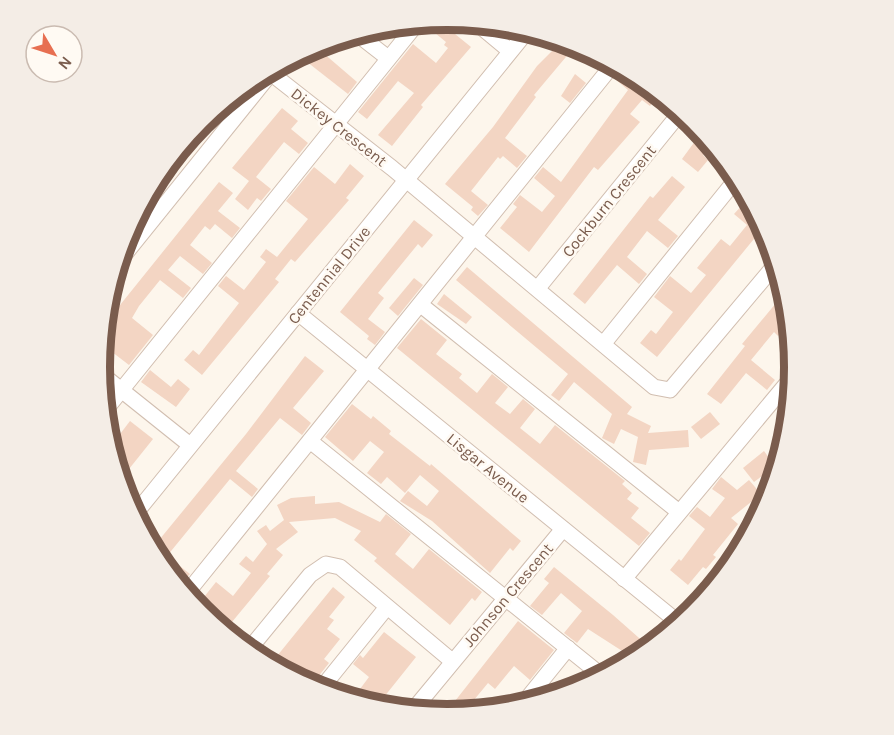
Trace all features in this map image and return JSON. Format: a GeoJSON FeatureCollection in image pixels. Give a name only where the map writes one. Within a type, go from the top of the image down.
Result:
{"type":"FeatureCollection","features":[{"type":"Feature","properties":{"kind":"street"},"geometry":{"type":"LineString","coordinates":[[111,403],[409,32]]}},
{"type":"Feature","properties":{"kind":"street"},"geometry":{"type":"LineString","coordinates":[[488,33],[510,51]]}},
{"type":"Feature","properties":{"kind":"street","name":"Centennial Drive"},"geometry":{"type":"LineString","coordinates":[[140,508],[521,38]]}},
{"type":"Feature","properties":{"kind":"street"},"geometry":{"type":"LineString","coordinates":[[366,40],[388,58]]}},
{"type":"Feature","properties":{"kind":"street"},"geometry":{"type":"LineString","coordinates":[[191,588],[476,238],[608,71]]}},
{"type":"Feature","properties":{"kind":"street","name":"Dickey Crescent"},"geometry":{"type":"LineString","coordinates":[[275,77],[406,180]]}},
{"type":"Feature","properties":{"kind":"street"},"geometry":{"type":"LineString","coordinates":[[132,245],[261,86]]}},
{"type":"Feature","properties":{"kind":"street","name":"Cockburn Crescent"},"geometry":{"type":"LineString","coordinates":[[538,288],[675,119]]}},
{"type":"Feature","properties":{"kind":"street"},"geometry":{"type":"LineString","coordinates":[[406,180],[654,387],[670,390],[770,271]]}},
{"type":"Feature","properties":{"kind":"street"},"geometry":{"type":"LineString","coordinates":[[604,343],[731,185]]}},
{"type":"Feature","properties":{"kind":"street"},"geometry":{"type":"LineString","coordinates":[[421,305],[679,512]]}},
{"type":"Feature","properties":{"kind":"street","name":"Lisgar Avenue"},"geometry":{"type":"LineString","coordinates":[[298,313],[673,618]]}},
{"type":"Feature","properties":{"kind":"street"},"geometry":{"type":"LineString","coordinates":[[110,381],[190,445]]}},
{"type":"Feature","properties":{"kind":"street"},"geometry":{"type":"LineString","coordinates":[[624,579],[784,389]]}},
{"type":"Feature","properties":{"kind":"street"},"geometry":{"type":"LineString","coordinates":[[310,441],[595,670]]}},
{"type":"Feature","properties":{"kind":"street","name":"Johnson Crescent"},"geometry":{"type":"LineString","coordinates":[[418,703],[563,529]]}},
{"type":"Feature","properties":{"kind":"street","name":"Johnson Crescent"},"geometry":{"type":"LineString","coordinates":[[254,644],[310,575],[326,564],[340,567],[452,661]]}},
{"type":"Feature","properties":{"kind":"street"},"geometry":{"type":"LineString","coordinates":[[326,682],[387,607]]}},
{"type":"Feature","properties":{"kind":"street"},"geometry":{"type":"LineString","coordinates":[[531,694],[568,648]]}},
{"type":"Feature","properties":{"kind":"building"},"geometry":{"type":"Polygon","coordinates":[[[450,30],[471,47],[421,105],[423,107],[392,146],[378,135],[414,93],[398,81],[367,119],[358,112],[413,44],[436,63],[448,48],[444,45],[446,42],[432,31],[450,30]]]}},
{"type":"Feature","properties":{"kind":"building"},"geometry":{"type":"Polygon","coordinates":[[[555,48],[569,53],[534,95],[536,97],[505,138],[527,156],[517,168],[503,156],[500,159],[498,157],[471,191],[488,205],[478,216],[471,210],[473,207],[445,184],[493,127],[537,66],[555,48]]]}},
{"type":"Feature","properties":{"kind":"building"},"geometry":{"type":"Polygon","coordinates":[[[324,54],[357,82],[348,94],[306,61],[324,54]]]}},
{"type":"Feature","properties":{"kind":"building"},"geometry":{"type":"Polygon","coordinates":[[[575,74],[586,83],[570,103],[561,96],[575,74]]]}},
{"type":"Feature","properties":{"kind":"building"},"geometry":{"type":"Polygon","coordinates":[[[616,75],[654,101],[650,106],[642,100],[630,114],[640,122],[598,170],[594,167],[529,252],[500,228],[517,207],[513,204],[520,195],[542,212],[555,196],[534,178],[543,167],[561,182],[628,90],[614,78],[616,75]]]}},
{"type":"Feature","properties":{"kind":"building"},"geometry":{"type":"Polygon","coordinates":[[[282,108],[298,121],[291,129],[308,143],[299,154],[284,142],[256,177],[271,189],[261,201],[257,198],[248,210],[235,199],[249,181],[232,168],[282,108]]]}},
{"type":"Feature","properties":{"kind":"building"},"geometry":{"type":"Polygon","coordinates":[[[696,140],[706,151],[703,155],[708,160],[698,172],[682,159],[696,140]]]}},
{"type":"Feature","properties":{"kind":"building"},"geometry":{"type":"Polygon","coordinates":[[[350,164],[364,176],[346,198],[349,200],[295,262],[291,259],[275,279],[279,282],[202,375],[184,360],[193,350],[199,355],[239,303],[218,286],[226,276],[244,290],[266,262],[260,257],[266,249],[277,257],[308,219],[286,201],[314,167],[335,184],[350,164]]]}},
{"type":"Feature","properties":{"kind":"building"},"geometry":{"type":"Polygon","coordinates":[[[672,176],[685,187],[658,220],[678,236],[668,248],[647,231],[627,257],[647,274],[639,284],[617,265],[585,304],[573,294],[650,196],[653,198],[672,176]]]}},
{"type":"Feature","properties":{"kind":"building"},"geometry":{"type":"Polygon","coordinates":[[[219,182],[233,193],[218,211],[240,228],[232,238],[215,224],[210,230],[205,226],[190,245],[212,263],[203,274],[180,256],[168,270],[191,288],[183,298],[160,280],[139,306],[132,318],[153,335],[129,365],[110,350],[114,313],[219,182]]]}},
{"type":"Feature","properties":{"kind":"building"},"geometry":{"type":"Polygon","coordinates":[[[742,205],[757,235],[657,357],[640,343],[651,330],[656,334],[673,312],[654,297],[670,276],[691,293],[706,275],[697,268],[721,239],[730,246],[747,225],[734,214],[742,205]]]}},
{"type":"Feature","properties":{"kind":"building"},"geometry":{"type":"Polygon","coordinates":[[[414,220],[433,235],[422,248],[418,244],[378,293],[384,298],[368,319],[385,332],[375,345],[367,339],[369,336],[340,312],[414,220]]]}},
{"type":"Feature","properties":{"kind":"building"},"geometry":{"type":"Polygon","coordinates":[[[467,267],[632,407],[627,414],[651,426],[648,433],[688,430],[689,447],[649,450],[646,465],[633,462],[638,437],[621,429],[614,444],[602,438],[612,414],[574,382],[559,401],[551,395],[568,374],[456,280],[467,267]]]}},
{"type":"Feature","properties":{"kind":"building"},"geometry":{"type":"Polygon","coordinates":[[[414,278],[423,285],[398,316],[389,308],[414,278]]]}},
{"type":"Feature","properties":{"kind":"building"},"geometry":{"type":"Polygon","coordinates":[[[444,294],[472,317],[466,324],[437,304],[444,294]]]}},
{"type":"Feature","properties":{"kind":"building"},"geometry":{"type":"Polygon","coordinates":[[[778,301],[783,330],[778,336],[774,332],[751,360],[775,380],[767,390],[746,373],[721,404],[707,394],[745,346],[742,344],[778,301]]]}},
{"type":"Feature","properties":{"kind":"building"},"geometry":{"type":"Polygon","coordinates":[[[421,319],[447,340],[436,354],[462,374],[459,378],[477,393],[492,374],[508,387],[495,403],[510,414],[523,399],[535,409],[520,428],[540,444],[555,425],[625,481],[622,484],[632,493],[627,499],[639,508],[631,518],[650,533],[639,546],[397,348],[421,319]]]}},
{"type":"Feature","properties":{"kind":"building"},"geometry":{"type":"Polygon","coordinates":[[[305,356],[324,371],[293,408],[311,423],[302,435],[280,418],[236,471],[258,489],[252,497],[230,479],[167,556],[190,574],[185,580],[166,555],[158,541],[246,434],[305,356]]]}},
{"type":"Feature","properties":{"kind":"building"},"geometry":{"type":"Polygon","coordinates":[[[150,370],[171,387],[178,379],[190,389],[176,407],[141,382],[150,370]]]}},
{"type":"Feature","properties":{"kind":"building"},"geometry":{"type":"Polygon","coordinates":[[[352,404],[371,419],[373,416],[391,431],[389,434],[430,466],[431,464],[521,541],[513,551],[510,548],[490,573],[432,521],[400,501],[408,491],[427,506],[439,491],[420,475],[405,493],[387,477],[381,484],[367,473],[384,452],[370,441],[353,461],[325,437],[352,404]]]}},
{"type":"Feature","properties":{"kind":"building"},"geometry":{"type":"Polygon","coordinates":[[[710,412],[720,424],[701,439],[691,427],[710,412]]]}},
{"type":"Feature","properties":{"kind":"building"},"geometry":{"type":"Polygon","coordinates":[[[130,421],[153,439],[126,473],[121,455],[117,438],[130,421]]]}},
{"type":"Feature","properties":{"kind":"building"},"geometry":{"type":"Polygon","coordinates":[[[764,451],[771,461],[768,471],[754,482],[743,468],[764,451]]]}},
{"type":"Feature","properties":{"kind":"building"},"geometry":{"type":"Polygon","coordinates":[[[721,477],[737,490],[749,480],[760,493],[731,518],[738,524],[713,555],[716,557],[706,569],[703,567],[688,585],[670,570],[679,559],[681,561],[705,529],[689,516],[697,507],[710,517],[725,498],[712,489],[721,477]]]}},
{"type":"Feature","properties":{"kind":"building"},"geometry":{"type":"Polygon","coordinates":[[[315,496],[315,504],[339,502],[380,522],[386,514],[411,534],[395,554],[413,569],[429,549],[482,592],[475,601],[472,598],[450,625],[374,561],[377,558],[354,540],[361,531],[335,518],[289,522],[298,532],[276,549],[283,555],[267,574],[270,576],[229,625],[202,600],[216,582],[233,596],[251,573],[239,564],[246,556],[253,562],[267,544],[257,531],[266,525],[270,531],[284,520],[277,505],[291,498],[315,496]]]}},
{"type":"Feature","properties":{"kind":"building"},"geometry":{"type":"Polygon","coordinates":[[[554,567],[643,642],[626,654],[588,629],[577,643],[564,633],[582,611],[561,593],[542,615],[530,606],[549,583],[544,579],[554,567]]]}},
{"type":"Feature","properties":{"kind":"building"},"geometry":{"type":"Polygon","coordinates":[[[333,587],[345,597],[329,617],[334,620],[327,629],[340,639],[324,659],[329,663],[317,678],[301,671],[292,664],[290,666],[275,658],[333,587]]]}},
{"type":"Feature","properties":{"kind":"building"},"geometry":{"type":"Polygon","coordinates":[[[518,621],[554,650],[530,680],[514,666],[495,689],[488,683],[471,704],[452,705],[518,621]]]}},
{"type":"Feature","properties":{"kind":"building"},"geometry":{"type":"Polygon","coordinates":[[[384,632],[416,657],[382,699],[358,692],[369,677],[353,664],[360,655],[363,658],[384,632]]]}}]}
